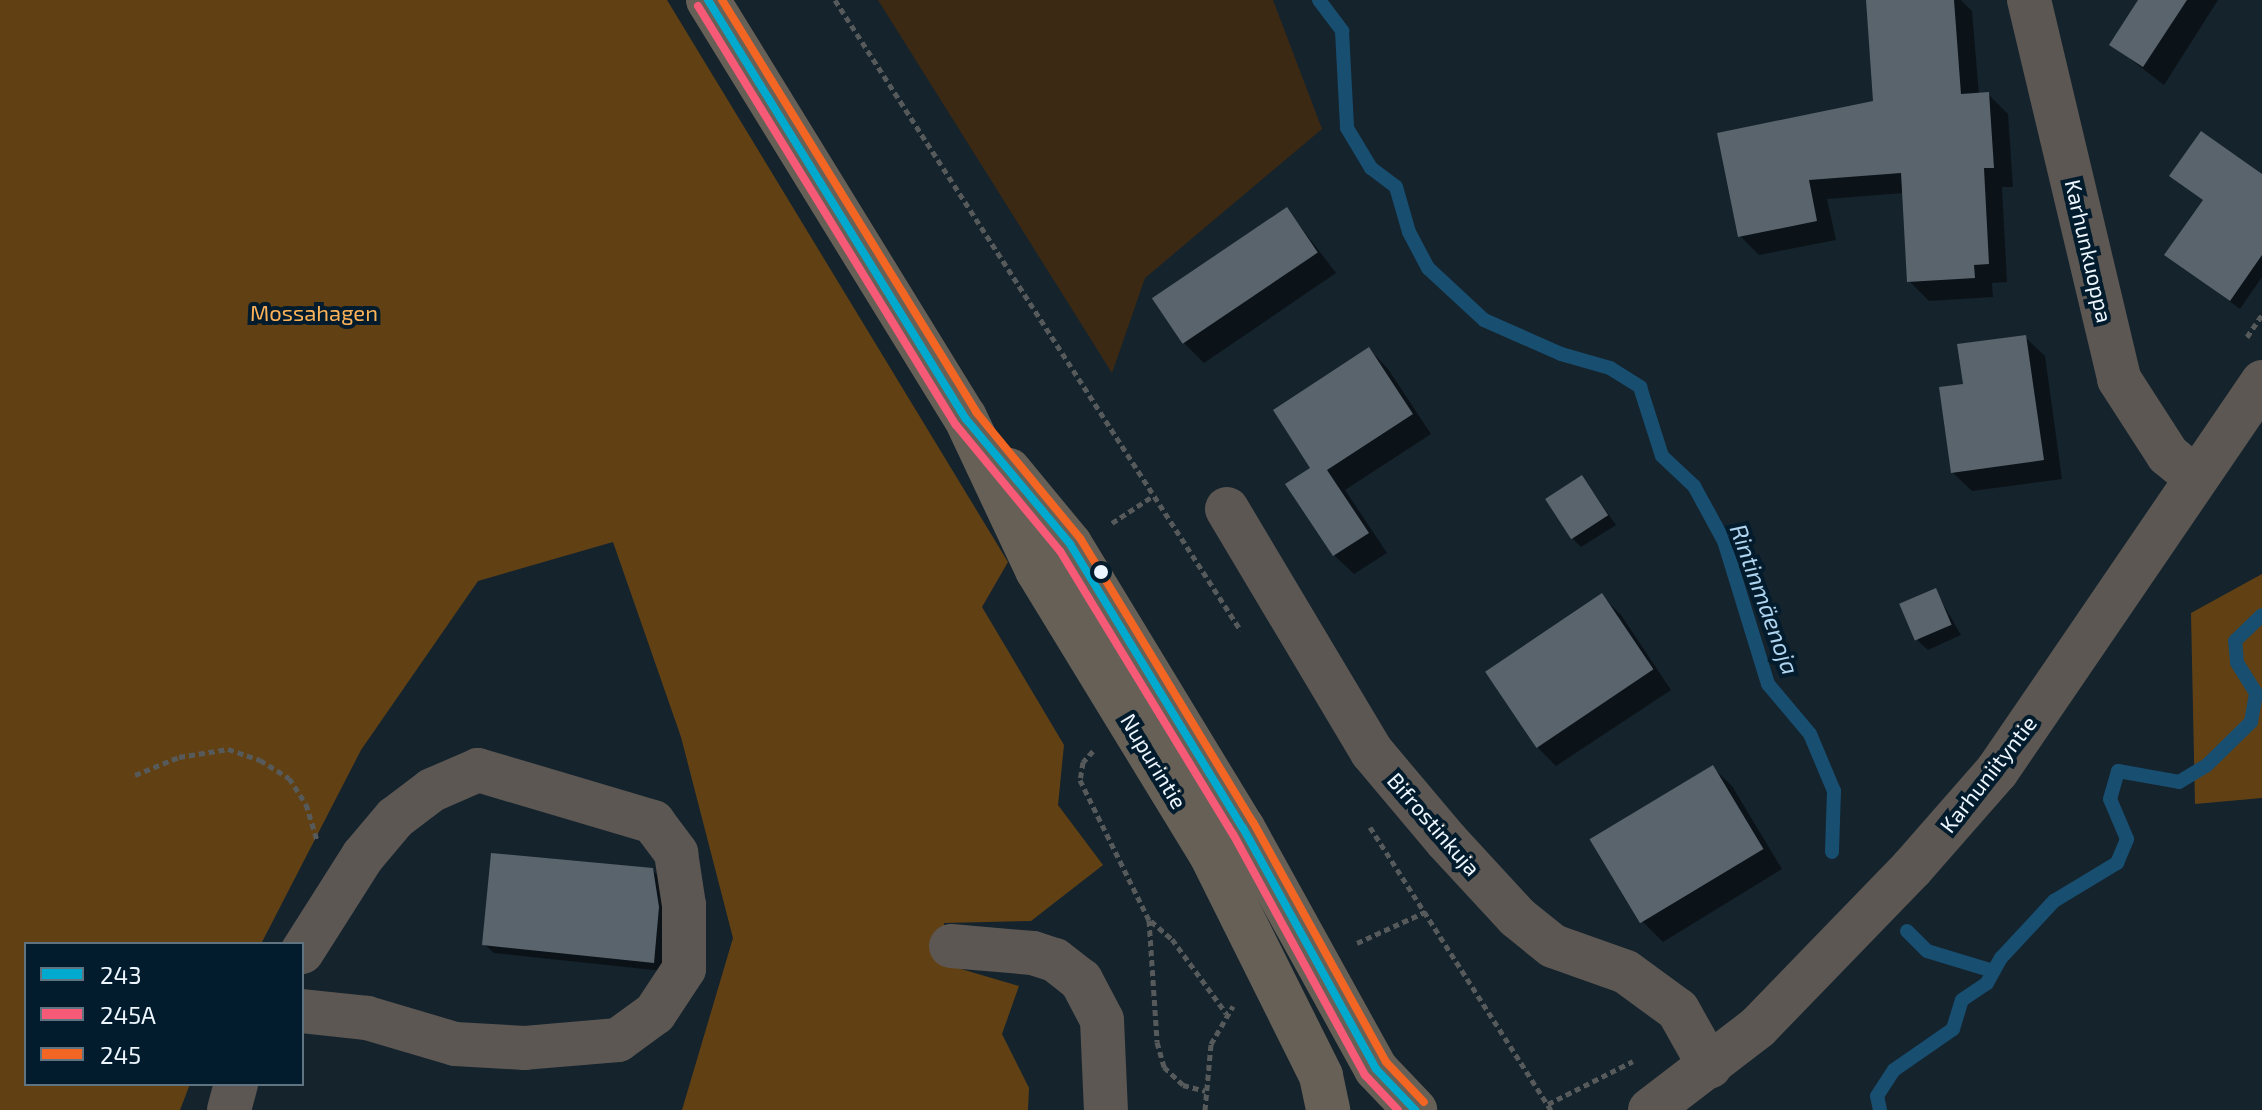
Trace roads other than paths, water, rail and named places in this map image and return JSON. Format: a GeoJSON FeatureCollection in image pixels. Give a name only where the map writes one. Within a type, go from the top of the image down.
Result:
{"type":"FeatureCollection","features":[{"type":"Feature","properties":{"kind":"main road","name":"Nupurintie"},"geometry":{"type":"LineString","coordinates":[[708,0],[966,419],[1037,570],[1210,853],[1321,1076],[1328,1110]]}},
{"type":"Feature","properties":{"kind":"main road","name":"Nupurintie"},"geometry":{"type":"LineString","coordinates":[[966,419],[1070,544],[1243,828],[1376,1069],[1415,1110]]}},
{"type":"Feature","properties":{"kind":"street","name":"Karhunkuoppa"},"geometry":{"type":"LineString","coordinates":[[2029,0],[2119,379],[2168,455],[2196,478]]}},
{"type":"Feature","properties":{"kind":"street","name":"Karhuniityntie"},"geometry":{"type":"LineString","coordinates":[[1650,1110],[1700,1049],[1829,957],[1997,771],[2196,478],[2252,364]]}},
{"type":"Feature","properties":{"kind":"street","name":"Bifrostinkuja"},"geometry":{"type":"LineString","coordinates":[[1227,509],[1372,752],[1446,840],[1517,917],[1553,946],[1652,987],[1678,1010],[1700,1049]]}},
{"type":"Feature","properties":{"kind":"street"},"geometry":{"type":"LineString","coordinates":[[304,949],[334,898],[395,818],[432,790],[478,770],[653,822],[676,853],[684,905],[684,969],[655,1013],[618,1040],[525,1048],[455,1044],[367,1018],[304,1011]]}},
{"type":"Feature","properties":{"kind":"street"},"geometry":{"type":"LineString","coordinates":[[951,946],[1033,953],[1055,960],[1081,980],[1102,1020],[1106,1110]]}},
{"type":"Feature","properties":{"kind":"street"},"geometry":{"type":"LineString","coordinates":[[229,1110],[235,1086]]}},
{"type":"Feature","properties":{"kind":"waterway","name":"Rintinmäenoja"},"geometry":{"type":"LineString","coordinates":[[1319,0],[1342,31],[1347,128],[1371,168],[1396,187],[1409,232],[1428,268],[1484,320],[1561,354],[1610,368],[1640,387],[1662,456],[1694,486],[1724,541],[1768,684],[1810,734],[1834,791],[1832,852]]}},
{"type":"Feature","properties":{"kind":"waterway"},"geometry":{"type":"LineString","coordinates":[[1880,1110],[1877,1096],[1894,1070],[1953,1029],[1962,1000],[1987,983],[2001,958],[2054,901],[2117,863],[2127,839],[2110,799],[2118,771],[2179,782],[2206,766],[2251,722],[2256,693],[2237,662],[2235,641],[2262,615]]}},
{"type":"Feature","properties":{"kind":"waterway","name":"Rintinmäenoja"},"geometry":{"type":"LineString","coordinates":[[1907,931],[1927,951],[1993,971]]}},
{"type":"Feature","properties":{"kind":"park label","name":"Mossahagen"},"geometry":{"type":"Point","coordinates":[314,313]}}]}
